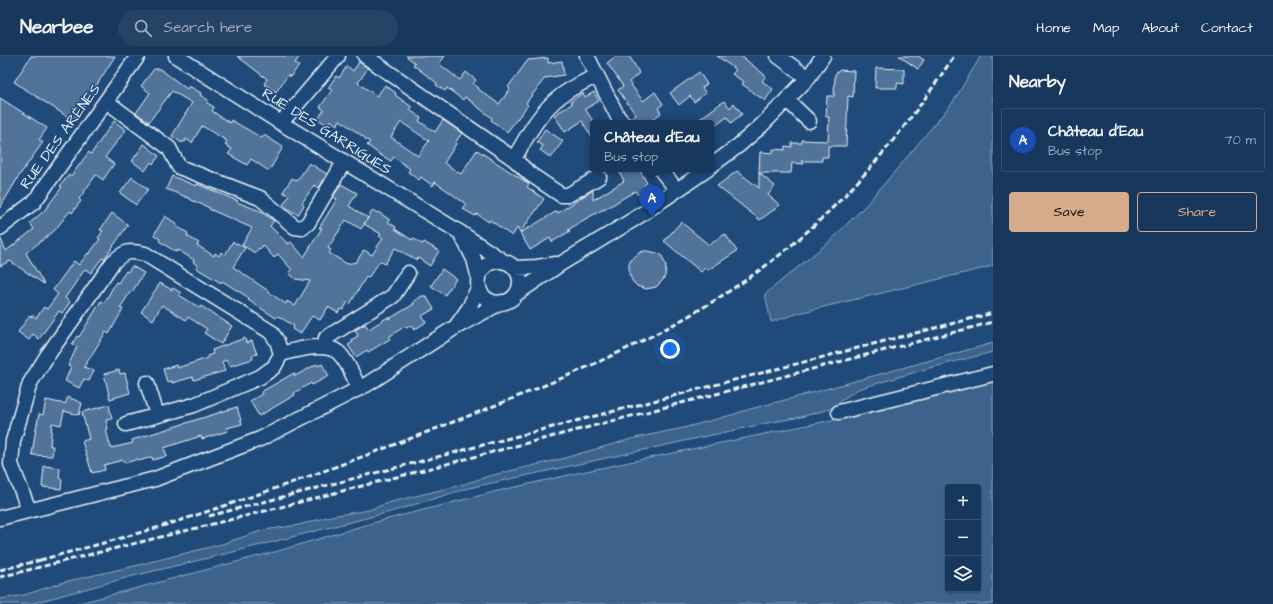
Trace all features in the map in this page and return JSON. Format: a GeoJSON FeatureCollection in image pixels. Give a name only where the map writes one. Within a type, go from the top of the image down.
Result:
{"type":"FeatureCollection","features":[{"type":"Feature","properties":{"kind":"street","name":"RUE DES ARÈNES"},"geometry":{"type":"LineString","coordinates":[[0,228],[34,202],[138,56]]}},
{"type":"Feature","properties":{"kind":"street","name":"RUE DES GARRIGUES"},"geometry":{"type":"LineString","coordinates":[[176,56],[344,162],[461,233],[509,265]]}},
{"type":"Feature","properties":{"kind":"street"},"geometry":{"type":"LineString","coordinates":[[282,123],[338,56]]}},
{"type":"Feature","properties":{"kind":"street"},"geometry":{"type":"LineString","coordinates":[[365,56],[514,159],[530,174],[561,195],[568,195],[599,177]]}},
{"type":"Feature","properties":{"kind":"street"},"geometry":{"type":"LineString","coordinates":[[586,56],[620,120]]}},
{"type":"Feature","properties":{"kind":"street"},"geometry":{"type":"LineString","coordinates":[[778,56],[808,78]]}},
{"type":"Feature","properties":{"kind":"street"},"geometry":{"type":"LineString","coordinates":[[714,164],[761,126],[808,78],[823,56]]}},
{"type":"Feature","properties":{"kind":"street"},"geometry":{"type":"LineString","coordinates":[[514,159],[546,110],[561,95],[581,83],[597,76]]}},
{"type":"Feature","properties":{"kind":"street"},"geometry":{"type":"LineString","coordinates":[[787,100],[809,121]]}},
{"type":"Feature","properties":{"kind":"street"},"geometry":{"type":"LineString","coordinates":[[106,101],[169,148],[179,167],[260,198],[295,226],[302,228],[308,223],[344,162]]}},
{"type":"Feature","properties":{"kind":"street"},"geometry":{"type":"LineString","coordinates":[[662,172],[677,190]]}},
{"type":"Feature","properties":{"kind":"street"},"geometry":{"type":"LineString","coordinates":[[0,518],[155,479],[260,439],[366,385],[454,328],[502,302],[511,299],[516,294],[562,263],[636,218],[704,172]]}},
{"type":"Feature","properties":{"kind":"street"},"geometry":{"type":"LineString","coordinates":[[461,233],[474,259],[482,292],[492,301],[502,302]]}},
{"type":"Feature","properties":{"kind":"street"},"geometry":{"type":"LineString","coordinates":[[29,510],[5,465],[30,383],[47,356],[113,262],[122,254],[132,251],[145,254],[271,332],[277,341],[281,354],[274,367],[260,377],[194,405],[126,424]]}},
{"type":"Feature","properties":{"kind":"street"},"geometry":{"type":"LineString","coordinates":[[454,328],[469,308],[481,273],[490,263],[496,261],[509,265],[537,267],[562,263]]}},
{"type":"Feature","properties":{"kind":"street"},"geometry":{"type":"LineString","coordinates":[[509,265],[519,274],[519,288],[516,294]]}},
{"type":"Feature","properties":{"kind":"street"},"geometry":{"type":"LineString","coordinates":[[325,347],[326,338],[393,296],[408,274]]}},
{"type":"Feature","properties":{"kind":"street"},"geometry":{"type":"LineString","coordinates":[[281,354],[307,348],[325,347],[338,352],[349,367],[359,388]]}},
{"type":"Feature","properties":{"kind":"street"},"geometry":{"type":"LineString","coordinates":[[839,412],[993,374]]}},
{"type":"Feature","properties":{"kind":"street"},"geometry":{"type":"LineString","coordinates":[[147,383],[157,415]]}},
{"type":"Feature","properties":{"kind":"shaded area"},"geometry":{"type":"Polygon","coordinates":[[[981,56],[993,56],[993,266],[799,313],[771,322],[765,294],[830,241],[865,206],[953,102],[981,56]]]}},
{"type":"Feature","properties":{"kind":"shaded area"},"geometry":{"type":"Polygon","coordinates":[[[993,343],[993,352],[929,368],[858,389],[833,408],[801,417],[767,423],[469,488],[390,512],[129,577],[30,604],[0,604],[0,599],[24,595],[64,582],[222,544],[264,530],[299,525],[331,516],[369,510],[391,502],[561,459],[635,438],[683,428],[993,343]]]}},
{"type":"Feature","properties":{"kind":"shaded area"},"geometry":{"type":"Polygon","coordinates":[[[993,380],[993,604],[76,604],[278,551],[372,523],[498,491],[591,470],[851,416],[993,380]]]}},
{"type":"Feature","properties":{"kind":"building"},"geometry":{"type":"Polygon","coordinates":[[[31,56],[115,56],[74,121],[14,82],[31,56]]]}},
{"type":"Feature","properties":{"kind":"building"},"geometry":{"type":"Polygon","coordinates":[[[237,56],[300,56],[295,63],[299,66],[290,77],[288,75],[276,92],[264,84],[267,79],[237,56]]]}},
{"type":"Feature","properties":{"kind":"building"},"geometry":{"type":"Polygon","coordinates":[[[406,56],[445,56],[439,64],[460,80],[466,72],[476,80],[473,84],[479,88],[478,89],[499,104],[510,89],[508,87],[528,60],[548,58],[548,63],[562,61],[564,75],[545,78],[526,103],[528,105],[507,132],[465,97],[463,100],[447,88],[445,91],[436,85],[437,83],[413,65],[415,63],[406,56]]]}},
{"type":"Feature","properties":{"kind":"building"},"geometry":{"type":"Polygon","coordinates":[[[616,56],[629,56],[639,73],[629,82],[643,101],[655,92],[663,104],[658,108],[661,113],[652,120],[630,120],[636,115],[618,90],[623,86],[607,63],[616,56]]]}},
{"type":"Feature","properties":{"kind":"building"},"geometry":{"type":"Polygon","coordinates":[[[717,56],[741,56],[766,76],[762,81],[773,89],[765,101],[742,84],[744,82],[732,74],[736,70],[717,56]]]}},
{"type":"Feature","properties":{"kind":"building"},"geometry":{"type":"Polygon","coordinates":[[[899,56],[918,56],[924,60],[918,69],[899,56]]]}},
{"type":"Feature","properties":{"kind":"building"},"geometry":{"type":"Polygon","coordinates":[[[359,62],[368,68],[358,83],[377,96],[385,85],[396,93],[395,95],[412,107],[410,110],[421,118],[419,121],[435,132],[443,120],[462,133],[444,163],[461,174],[477,150],[529,184],[527,187],[544,199],[520,233],[517,228],[512,236],[490,220],[489,222],[477,214],[475,216],[463,209],[466,204],[435,182],[433,186],[421,177],[419,180],[408,172],[410,169],[394,157],[391,161],[379,154],[367,145],[370,142],[340,120],[337,125],[330,120],[327,125],[318,119],[324,110],[320,107],[332,90],[328,88],[336,76],[339,78],[347,66],[353,71],[359,62]],[[401,122],[391,137],[418,156],[429,141],[401,122]]]}},
{"type":"Feature","properties":{"kind":"building"},"geometry":{"type":"Polygon","coordinates":[[[876,68],[904,69],[904,84],[897,83],[897,88],[875,88],[876,68]]]}},
{"type":"Feature","properties":{"kind":"building"},"geometry":{"type":"Polygon","coordinates":[[[154,69],[160,69],[187,89],[189,86],[201,93],[200,95],[208,100],[207,103],[214,107],[212,111],[230,123],[231,120],[262,138],[264,135],[283,147],[269,171],[251,159],[247,165],[228,154],[232,149],[225,145],[227,141],[202,126],[192,143],[186,139],[185,142],[183,141],[182,143],[172,136],[192,103],[172,91],[149,122],[136,113],[150,93],[141,86],[154,69]]]}},
{"type":"Feature","properties":{"kind":"building"},"geometry":{"type":"Polygon","coordinates":[[[840,70],[854,71],[853,97],[848,96],[846,146],[828,146],[828,157],[822,157],[822,161],[801,161],[804,164],[792,163],[791,173],[759,173],[760,152],[773,153],[773,149],[785,150],[785,146],[792,147],[792,143],[802,143],[802,140],[828,141],[829,117],[826,117],[827,96],[834,96],[835,74],[840,70]]]}},
{"type":"Feature","properties":{"kind":"building"},"geometry":{"type":"Polygon","coordinates":[[[699,72],[707,84],[702,88],[706,93],[694,102],[690,96],[679,105],[670,93],[699,72]]]}},
{"type":"Feature","properties":{"kind":"building"},"geometry":{"type":"Polygon","coordinates":[[[594,92],[599,101],[585,109],[592,120],[590,120],[590,134],[582,121],[565,132],[554,115],[572,104],[571,101],[583,93],[585,97],[594,92]]]}},
{"type":"Feature","properties":{"kind":"building"},"geometry":{"type":"Polygon","coordinates":[[[0,98],[47,128],[39,140],[43,142],[19,176],[0,208],[0,98]]]}},
{"type":"Feature","properties":{"kind":"building"},"geometry":{"type":"Polygon","coordinates":[[[724,101],[730,108],[734,103],[742,114],[731,123],[727,117],[714,127],[714,120],[698,120],[724,101]]]}},
{"type":"Feature","properties":{"kind":"building"},"geometry":{"type":"Polygon","coordinates":[[[114,121],[126,130],[105,157],[114,164],[103,180],[96,175],[79,199],[81,201],[72,213],[70,211],[54,231],[26,253],[44,284],[10,261],[0,266],[0,237],[6,251],[34,229],[30,223],[44,211],[62,187],[60,186],[69,175],[71,176],[89,152],[91,154],[114,121]]]}},
{"type":"Feature","properties":{"kind":"building"},"geometry":{"type":"Polygon","coordinates":[[[545,129],[563,141],[551,158],[540,150],[543,146],[537,142],[545,129]]]}},
{"type":"Feature","properties":{"kind":"building"},"geometry":{"type":"Polygon","coordinates":[[[144,144],[159,156],[153,164],[151,162],[145,171],[132,161],[144,144]]]}},
{"type":"Feature","properties":{"kind":"building"},"geometry":{"type":"Polygon","coordinates":[[[309,163],[327,174],[319,188],[314,185],[302,203],[304,205],[298,215],[283,205],[289,196],[283,192],[292,178],[297,181],[309,163]]]}},
{"type":"Feature","properties":{"kind":"building"},"geometry":{"type":"Polygon","coordinates":[[[737,171],[759,188],[759,173],[775,186],[768,195],[780,205],[760,220],[717,186],[737,171]]]}},
{"type":"Feature","properties":{"kind":"building"},"geometry":{"type":"Polygon","coordinates":[[[620,172],[641,172],[647,183],[644,185],[647,190],[638,195],[635,191],[604,210],[580,222],[568,230],[570,231],[552,242],[550,238],[530,250],[520,233],[557,211],[558,213],[593,190],[593,200],[624,181],[620,172]]]}},
{"type":"Feature","properties":{"kind":"building"},"geometry":{"type":"Polygon","coordinates":[[[172,176],[196,186],[197,184],[260,211],[274,221],[270,226],[288,244],[291,242],[304,257],[322,228],[319,228],[337,199],[333,197],[341,184],[357,193],[349,206],[368,218],[373,210],[377,213],[378,212],[390,220],[388,222],[396,227],[395,229],[412,240],[413,238],[422,244],[424,242],[439,251],[430,266],[418,258],[417,260],[395,248],[385,264],[380,261],[368,278],[366,277],[350,304],[348,302],[343,310],[340,309],[338,313],[328,307],[320,320],[312,316],[300,334],[292,329],[294,326],[278,316],[276,318],[248,300],[249,298],[243,294],[222,281],[221,283],[196,268],[197,265],[193,262],[194,260],[178,250],[176,252],[159,241],[160,239],[154,235],[165,216],[177,224],[176,226],[188,233],[187,236],[199,243],[197,245],[214,256],[215,253],[219,256],[221,252],[225,255],[233,241],[236,244],[237,243],[245,248],[233,267],[286,304],[287,301],[295,306],[310,281],[295,279],[289,273],[292,270],[278,254],[274,258],[263,245],[261,249],[259,248],[255,253],[242,245],[252,228],[209,209],[210,208],[191,199],[166,189],[172,176]],[[346,220],[328,248],[331,250],[329,253],[347,264],[356,262],[364,250],[372,255],[383,238],[379,236],[381,234],[364,224],[361,229],[346,220]]]}},
{"type":"Feature","properties":{"kind":"building"},"geometry":{"type":"Polygon","coordinates":[[[132,177],[148,189],[136,205],[120,193],[132,177]]]}},
{"type":"Feature","properties":{"kind":"building"},"geometry":{"type":"Polygon","coordinates":[[[112,213],[128,225],[104,259],[102,258],[91,273],[85,269],[65,298],[70,302],[62,313],[59,311],[39,339],[33,334],[29,340],[18,332],[30,315],[32,317],[33,315],[36,318],[44,307],[47,309],[58,294],[53,290],[74,261],[79,265],[88,253],[89,254],[100,239],[98,238],[103,231],[100,230],[112,213]]]}},
{"type":"Feature","properties":{"kind":"building"},"geometry":{"type":"Polygon","coordinates":[[[681,222],[709,245],[725,234],[737,251],[708,270],[706,267],[701,272],[664,241],[681,222]]]}},
{"type":"Feature","properties":{"kind":"building"},"geometry":{"type":"Polygon","coordinates":[[[643,251],[661,254],[666,266],[665,276],[656,287],[646,289],[637,286],[629,274],[629,264],[631,260],[643,251]]]}},
{"type":"Feature","properties":{"kind":"building"},"geometry":{"type":"Polygon","coordinates":[[[132,266],[144,273],[120,308],[123,309],[109,334],[106,332],[84,367],[94,371],[89,381],[84,379],[79,388],[65,381],[71,367],[68,366],[77,347],[72,344],[77,336],[79,337],[101,301],[104,303],[116,282],[118,283],[126,271],[128,272],[132,266]]]}},
{"type":"Feature","properties":{"kind":"building"},"geometry":{"type":"Polygon","coordinates":[[[442,269],[456,279],[445,295],[431,286],[442,269]]]}},
{"type":"Feature","properties":{"kind":"building"},"geometry":{"type":"Polygon","coordinates":[[[160,283],[172,290],[173,288],[181,293],[179,295],[200,308],[201,306],[232,326],[221,344],[204,333],[207,329],[188,317],[186,320],[162,305],[153,320],[141,312],[160,283]]]}},
{"type":"Feature","properties":{"kind":"building"},"geometry":{"type":"Polygon","coordinates":[[[422,296],[426,296],[434,309],[422,316],[426,322],[414,330],[411,326],[406,328],[405,326],[389,337],[390,339],[356,357],[348,345],[353,342],[351,340],[358,336],[355,330],[365,324],[369,329],[388,317],[389,319],[414,304],[413,302],[422,296]]]}},
{"type":"Feature","properties":{"kind":"building"},"geometry":{"type":"Polygon","coordinates":[[[245,338],[246,343],[252,341],[257,354],[252,356],[253,359],[230,366],[226,360],[222,362],[225,371],[194,380],[193,377],[172,383],[172,381],[167,382],[163,369],[177,365],[177,368],[208,358],[207,356],[213,354],[212,350],[245,338]]]}},
{"type":"Feature","properties":{"kind":"building"},"geometry":{"type":"Polygon","coordinates":[[[317,364],[318,366],[322,364],[329,376],[312,385],[311,383],[294,393],[295,395],[259,416],[250,401],[262,394],[261,392],[294,373],[295,376],[317,364]]]}},
{"type":"Feature","properties":{"kind":"building"},"geometry":{"type":"Polygon","coordinates":[[[119,370],[120,374],[125,373],[130,393],[110,399],[104,374],[119,370]]]}},
{"type":"Feature","properties":{"kind":"building"},"geometry":{"type":"Polygon","coordinates":[[[68,397],[82,403],[79,415],[64,411],[61,425],[52,423],[50,446],[53,446],[52,456],[32,455],[39,414],[43,415],[46,400],[65,404],[68,397]]]}},
{"type":"Feature","properties":{"kind":"building"},"geometry":{"type":"Polygon","coordinates":[[[109,405],[112,419],[106,420],[108,429],[106,430],[111,448],[133,443],[132,440],[237,407],[242,424],[227,428],[228,431],[202,439],[201,436],[164,448],[167,456],[153,460],[152,457],[139,461],[138,459],[125,463],[123,460],[104,465],[105,470],[92,473],[82,441],[89,439],[82,412],[109,405]]]}},
{"type":"Feature","properties":{"kind":"building"},"geometry":{"type":"Polygon","coordinates":[[[44,466],[60,468],[59,478],[62,479],[61,489],[42,487],[44,466]]]}},
{"type":"Feature","properties":{"kind":"railway"},"geometry":{"type":"LineString","coordinates":[[40,560],[175,522],[349,462],[538,388],[662,331],[740,284],[777,257],[828,213],[874,164],[895,138],[916,111],[954,56]]}},
{"type":"Feature","properties":{"kind":"railway"},"geometry":{"type":"LineString","coordinates":[[209,516],[993,313]]}},
{"type":"Feature","properties":{"kind":"railway"},"geometry":{"type":"LineString","coordinates":[[0,577],[281,507],[993,322]]}},
{"type":"Feature","properties":{"kind":"railway"},"geometry":{"type":"LineString","coordinates":[[0,570],[45,559]]}},
{"type":"Feature","properties":{"kind":"place","name":"Château d'Eau"},"geometry":{"type":"Point","coordinates":[652,218]}}]}
